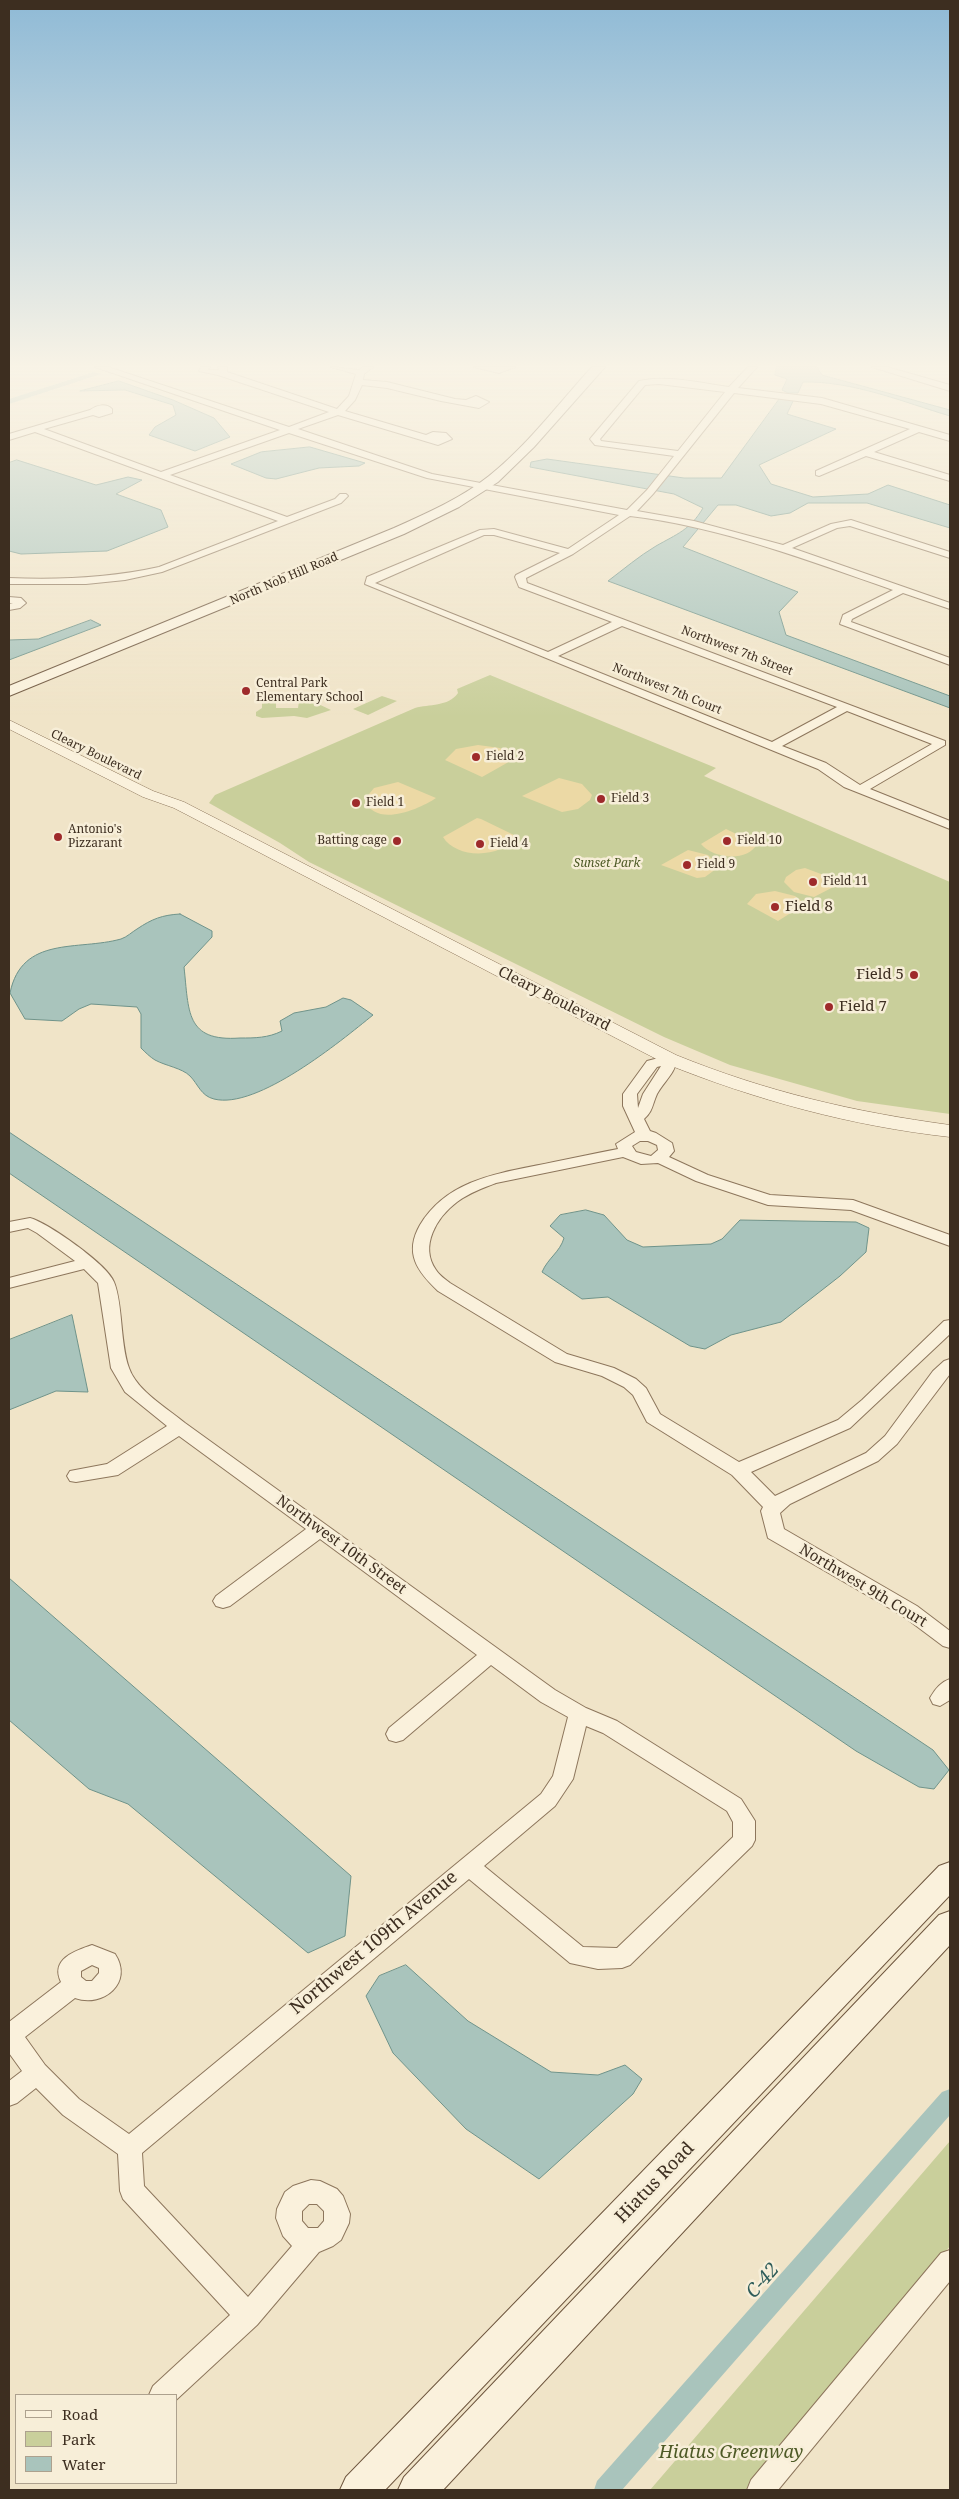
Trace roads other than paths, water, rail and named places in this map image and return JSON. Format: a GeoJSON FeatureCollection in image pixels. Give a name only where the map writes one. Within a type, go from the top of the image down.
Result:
{"type":"FeatureCollection","features":[{"type":"Feature","properties":{"kind":"main road","name":"North Nob Hill Road"},"geometry":{"type":"LineString","coordinates":[[9,680],[414,515],[477,484]]}},
{"type":"Feature","properties":{"kind":"main road","name":"North Nob Hill Road"},"geometry":{"type":"LineString","coordinates":[[9,691],[399,531],[456,504],[477,484]]}},
{"type":"Feature","properties":{"kind":"main road","name":"Hiatus Road"},"geometry":{"type":"LineString","coordinates":[[359,2490],[950,1875]]}},
{"type":"Feature","properties":{"kind":"main road"},"geometry":{"type":"LineString","coordinates":[[417,2490],[950,1924]]}},
{"type":"Feature","properties":{"kind":"street"},"geometry":{"type":"LineString","coordinates":[[189,484],[288,521]]}},
{"type":"Feature","properties":{"kind":"street"},"geometry":{"type":"LineString","coordinates":[[481,484],[605,510],[630,512],[706,526],[783,549],[950,606]]}},
{"type":"Feature","properties":{"kind":"street"},"geometry":{"type":"LineString","coordinates":[[569,552],[630,512],[657,484]]}},
{"type":"Feature","properties":{"kind":"street"},"geometry":{"type":"LineString","coordinates":[[9,581],[28,582],[143,574],[162,569],[288,521],[338,501],[343,496]]}},
{"type":"Feature","properties":{"kind":"street"},"geometry":{"type":"LineString","coordinates":[[783,549],[834,526],[851,523],[950,555]]}},
{"type":"Feature","properties":{"kind":"street","name":"Northwest 7th Court"},"geometry":{"type":"LineString","coordinates":[[569,552],[494,532],[483,532],[372,579],[370,584],[822,766],[848,784],[950,824]]}},
{"type":"Feature","properties":{"kind":"street","name":"Northwest 7th Street"},"geometry":{"type":"LineString","coordinates":[[569,552],[520,577],[523,585],[941,743],[861,789]]}},
{"type":"Feature","properties":{"kind":"street"},"geometry":{"type":"LineString","coordinates":[[11,602],[28,582]]}},
{"type":"Feature","properties":{"kind":"street"},"geometry":{"type":"LineString","coordinates":[[901,590],[847,617],[845,624],[950,662]]}},
{"type":"Feature","properties":{"kind":"street"},"geometry":{"type":"LineString","coordinates":[[548,656],[622,622]]}},
{"type":"Feature","properties":{"kind":"street"},"geometry":{"type":"LineString","coordinates":[[772,746],[846,707]]}},
{"type":"Feature","properties":{"kind":"street","name":"Cleary Boulevard"},"geometry":{"type":"LineString","coordinates":[[9,712],[167,791],[179,805]]}},
{"type":"Feature","properties":{"kind":"street","name":"Cleary Boulevard"},"geometry":{"type":"LineString","coordinates":[[9,724],[148,794],[179,805],[670,1059],[729,1083],[788,1102],[850,1116],[950,1132]]}},
{"type":"Feature","properties":{"kind":"street"},"geometry":{"type":"LineString","coordinates":[[644,1135],[637,1118],[646,1109],[650,1094],[668,1070],[670,1059]]}},
{"type":"Feature","properties":{"kind":"street"},"geometry":{"type":"LineString","coordinates":[[660,1158],[666,1151],[664,1142],[658,1138],[644,1135],[628,1140],[624,1144],[626,1152],[638,1160],[660,1158],[702,1178],[768,1200],[853,1205],[950,1241]]}},
{"type":"Feature","properties":{"kind":"street"},"geometry":{"type":"LineString","coordinates":[[626,1152],[492,1179],[472,1187],[451,1199],[432,1219],[421,1238],[422,1259],[429,1273],[444,1287],[561,1358],[608,1372],[630,1383],[640,1392],[653,1418],[738,1470],[774,1507],[783,1499],[872,1457],[891,1440],[939,1375],[950,1365]]}},
{"type":"Feature","properties":{"kind":"street","name":"Northwest 10th Street"},"geometry":{"type":"LineString","coordinates":[[9,1227],[30,1223],[43,1228],[88,1263],[106,1282],[120,1368],[131,1388],[179,1427],[548,1696],[579,1714],[610,1726],[734,1805],[744,1821]]}},
{"type":"Feature","properties":{"kind":"street"},"geometry":{"type":"LineString","coordinates":[[9,1283],[88,1263]]}},
{"type":"Feature","properties":{"kind":"street"},"geometry":{"type":"LineString","coordinates":[[738,1470],[844,1424],[868,1404],[950,1325]]}},
{"type":"Feature","properties":{"kind":"street"},"geometry":{"type":"LineString","coordinates":[[76,1476],[112,1470],[179,1427]]}},
{"type":"Feature","properties":{"kind":"street","name":"Northwest 9th Court"},"geometry":{"type":"LineString","coordinates":[[774,1507],[770,1511],[775,1533],[910,1612],[950,1641]]}},
{"type":"Feature","properties":{"kind":"street"},"geometry":{"type":"LineString","coordinates":[[223,1600],[320,1530]]}},
{"type":"Feature","properties":{"kind":"street"},"geometry":{"type":"LineString","coordinates":[[396,1734],[491,1654]]}},
{"type":"Feature","properties":{"kind":"street","name":"Northwest 109th Avenue"},"geometry":{"type":"LineString","coordinates":[[130,2148],[548,1800],[563,1779],[579,1714]]}},
{"type":"Feature","properties":{"kind":"street"},"geometry":{"type":"LineString","coordinates":[[468,1865],[578,1956],[598,1960],[622,1958],[744,1840],[744,1821]]}},
{"type":"Feature","properties":{"kind":"street"},"geometry":{"type":"LineString","coordinates":[[73,1986],[10,2034],[37,2073],[71,2107],[130,2148],[132,2191],[248,2316]]}},
{"type":"Feature","properties":{"kind":"street"},"geometry":{"type":"LineString","coordinates":[[9,2095],[37,2073]]}},
{"type":"Feature","properties":{"kind":"street"},"geometry":{"type":"LineString","coordinates":[[163,2394],[248,2316],[312,2241]]}},
{"type":"Feature","properties":{"kind":"street"},"geometry":{"type":"LineString","coordinates":[[762,2490],[950,2262]]}},
{"type":"Feature","properties":{"kind":"water"},"geometry":{"type":"Polygon","coordinates":[[[9,484],[135,484],[116,494],[161,510],[168,527],[107,551],[21,554],[9,551],[9,484]]]}},
{"type":"Feature","properties":{"kind":"water"},"geometry":{"type":"Polygon","coordinates":[[[619,484],[771,484],[813,497],[868,494],[888,485],[950,505],[950,528],[867,503],[808,503],[790,513],[771,516],[736,505],[718,505],[683,547],[798,592],[779,612],[786,635],[950,696],[950,708],[608,581],[644,554],[688,527],[703,508],[674,494],[619,484]]]}},
{"type":"Feature","properties":{"kind":"water"},"geometry":{"type":"Polygon","coordinates":[[[91,620],[101,625],[9,660],[9,640],[38,639],[91,620]]]}},
{"type":"Feature","properties":{"kind":"water"},"geometry":{"type":"Polygon","coordinates":[[[180,914],[212,931],[212,937],[184,967],[189,1010],[199,1029],[209,1035],[222,1038],[256,1038],[272,1035],[282,1031],[280,1021],[294,1013],[326,1007],[343,998],[351,1000],[373,1015],[320,1056],[275,1084],[232,1100],[214,1099],[203,1093],[187,1073],[155,1060],[141,1048],[141,1014],[137,1007],[91,1004],[79,1009],[62,1021],[25,1019],[10,993],[16,975],[26,962],[39,954],[70,946],[121,939],[152,920],[168,915],[180,914]]]}},
{"type":"Feature","properties":{"kind":"water"},"geometry":{"type":"Polygon","coordinates":[[[9,1132],[933,1750],[949,1770],[934,1789],[919,1787],[856,1751],[9,1173],[9,1132]]]}},
{"type":"Feature","properties":{"kind":"water"},"geometry":{"type":"Polygon","coordinates":[[[586,1210],[604,1215],[627,1240],[643,1247],[711,1244],[722,1239],[740,1220],[856,1222],[869,1228],[866,1252],[840,1276],[781,1322],[731,1335],[705,1349],[690,1346],[608,1297],[582,1299],[542,1272],[560,1247],[564,1238],[550,1226],[560,1215],[586,1210]]]}},
{"type":"Feature","properties":{"kind":"water"},"geometry":{"type":"Polygon","coordinates":[[[72,1315],[88,1392],[56,1391],[9,1410],[9,1340],[72,1315]]]}},
{"type":"Feature","properties":{"kind":"water"},"geometry":{"type":"Polygon","coordinates":[[[9,1578],[351,1876],[345,1936],[308,1953],[128,1804],[89,1789],[9,1720],[9,1578]]]}},
{"type":"Feature","properties":{"kind":"water"},"geometry":{"type":"Polygon","coordinates":[[[406,1965],[468,2021],[551,2072],[598,2075],[625,2065],[642,2079],[633,2094],[539,2179],[466,2129],[393,2053],[366,1996],[379,1976],[406,1965]]]}},
{"type":"Feature","properties":{"kind":"waterway","name":"C-42"},"geometry":{"type":"LineString","coordinates":[[606,2490],[950,2099]]}},
{"type":"Feature","properties":{"kind":"place","name":"Central Park Elementary School"},"geometry":{"type":"Point","coordinates":[246,691]}},
{"type":"Feature","properties":{"kind":"place","name":"Field 2"},"geometry":{"type":"Point","coordinates":[476,757]}},
{"type":"Feature","properties":{"kind":"place","name":"Field 3"},"geometry":{"type":"Point","coordinates":[601,799]}},
{"type":"Feature","properties":{"kind":"place","name":"Field 1"},"geometry":{"type":"Point","coordinates":[356,803]}},
{"type":"Feature","properties":{"kind":"place","name":"Antonio's Pizzarant"},"geometry":{"type":"Point","coordinates":[58,837]}},
{"type":"Feature","properties":{"kind":"place","name":"Batting cage"},"geometry":{"type":"Point","coordinates":[397,841]}},
{"type":"Feature","properties":{"kind":"place","name":"Field 10"},"geometry":{"type":"Point","coordinates":[727,841]}},
{"type":"Feature","properties":{"kind":"place","name":"Field 4"},"geometry":{"type":"Point","coordinates":[480,844]}},
{"type":"Feature","properties":{"kind":"place","name":"Field 9"},"geometry":{"type":"Point","coordinates":[687,865]}},
{"type":"Feature","properties":{"kind":"place","name":"Field 11"},"geometry":{"type":"Point","coordinates":[813,882]}},
{"type":"Feature","properties":{"kind":"place","name":"Field 8"},"geometry":{"type":"Point","coordinates":[775,907]}},
{"type":"Feature","properties":{"kind":"place","name":"Field 5"},"geometry":{"type":"Point","coordinates":[914,975]}},
{"type":"Feature","properties":{"kind":"place","name":"Field 7"},"geometry":{"type":"Point","coordinates":[829,1007]}},
{"type":"Feature","properties":{"kind":"park label","name":"Sunset Park"},"geometry":{"type":"Point","coordinates":[607,864]}},
{"type":"Feature","properties":{"kind":"park label","name":"Hiatus Greenway"},"geometry":{"type":"Point","coordinates":[731,2453]}}]}
